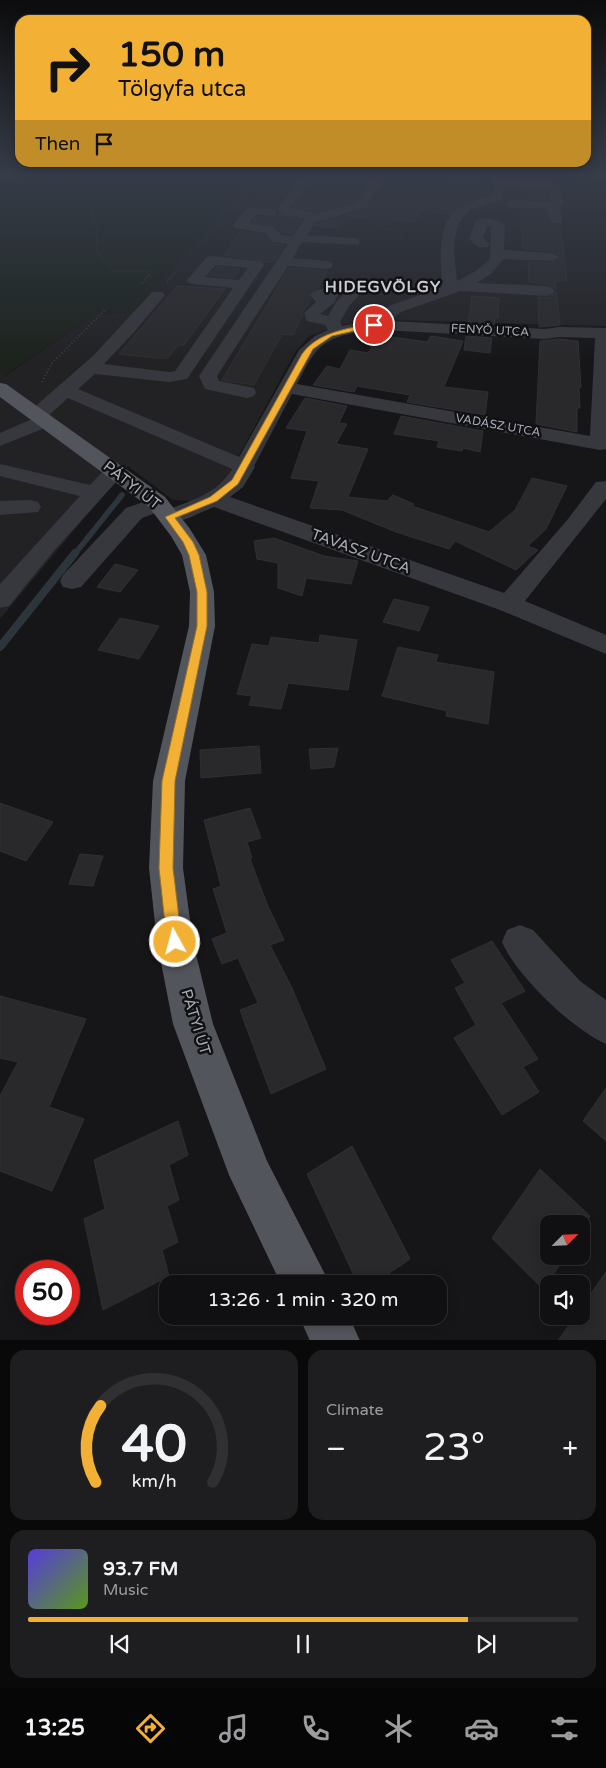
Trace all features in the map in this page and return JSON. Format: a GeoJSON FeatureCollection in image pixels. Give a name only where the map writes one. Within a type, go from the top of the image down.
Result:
{"type":"FeatureCollection","features":[{"type":"Feature","properties":{"kind":"main road","name":"PÁTYI ÚT"},"geometry":{"type":"LineString","coordinates":[[0,388],[116,471],[164,510],[188,542],[194,555],[202,592],[202,626],[169,781],[166,868],[175,942],[193,1024],[251,1175],[301,1275]]}},
{"type":"Feature","properties":{"kind":"main road"},"geometry":{"type":"LineString","coordinates":[[328,1325],[336,1340]]}},
{"type":"Feature","properties":{"kind":"street"},"geometry":{"type":"LineString","coordinates":[[265,247],[271,240],[275,239]]}},
{"type":"Feature","properties":{"kind":"street"},"geometry":{"type":"LineString","coordinates":[[288,239],[352,242]]}},
{"type":"Feature","properties":{"kind":"street"},"geometry":{"type":"LineString","coordinates":[[247,392],[211,385],[208,376],[298,239]]}},
{"type":"Feature","properties":{"kind":"street"},"geometry":{"type":"LineString","coordinates":[[449,239],[454,287]]}},
{"type":"Feature","properties":{"kind":"street"},"geometry":{"type":"LineString","coordinates":[[476,239],[483,244]]}},
{"type":"Feature","properties":{"kind":"street"},"geometry":{"type":"LineString","coordinates":[[325,302],[312,313],[313,318],[334,328],[374,325],[395,308],[472,280],[490,269],[497,257],[498,239]]}},
{"type":"Feature","properties":{"kind":"street"},"geometry":{"type":"LineString","coordinates":[[497,257],[550,260]]}},
{"type":"Feature","properties":{"kind":"street"},"geometry":{"type":"LineString","coordinates":[[283,261],[326,265]]}},
{"type":"Feature","properties":{"kind":"street"},"geometry":{"type":"LineString","coordinates":[[91,368],[169,377],[181,375],[244,285]]}},
{"type":"Feature","properties":{"kind":"street"},"geometry":{"type":"LineString","coordinates":[[454,287],[547,291]]}},
{"type":"Feature","properties":{"kind":"street"},"geometry":{"type":"LineString","coordinates":[[72,581],[134,513],[164,510],[214,499],[235,482],[308,350],[334,328],[343,304],[358,288]]}},
{"type":"Feature","properties":{"kind":"street"},"geometry":{"type":"LineString","coordinates":[[6,440],[34,413],[66,391],[91,368],[123,336],[157,295]]}},
{"type":"Feature","properties":{"kind":"street","name":"FENYŐ UTCA"},"geometry":{"type":"LineString","coordinates":[[374,325],[544,334],[559,332],[604,333]]}},
{"type":"Feature","properties":{"kind":"street","name":"VADÁSZ UTCA"},"geometry":{"type":"LineString","coordinates":[[287,388],[600,444],[604,333]]}},
{"type":"Feature","properties":{"kind":"street"},"geometry":{"type":"LineString","coordinates":[[66,391],[245,467]]}},
{"type":"Feature","properties":{"kind":"street"},"geometry":{"type":"LineString","coordinates":[[0,470],[95,493]]}},
{"type":"Feature","properties":{"kind":"street"},"geometry":{"type":"LineString","coordinates":[[0,600],[45,547],[116,471]]}},
{"type":"Feature","properties":{"kind":"street"},"geometry":{"type":"LineString","coordinates":[[509,604],[576,524],[604,487]]}},
{"type":"Feature","properties":{"kind":"street","name":"TAVASZ UTCA"},"geometry":{"type":"LineString","coordinates":[[214,499],[509,604],[606,645]]}},
{"type":"Feature","properties":{"kind":"street"},"geometry":{"type":"LineString","coordinates":[[0,508],[30,507]]}},
{"type":"Feature","properties":{"kind":"street"},"geometry":{"type":"LineString","coordinates":[[45,547],[93,559]]}},
{"type":"Feature","properties":{"kind":"street"},"geometry":{"type":"LineString","coordinates":[[520,942],[567,994],[606,1024]]}},
{"type":"Feature","properties":{"kind":"path"},"geometry":{"type":"LineString","coordinates":[[96,239],[98,253],[114,271],[148,271],[149,275],[138,287],[142,293],[157,295],[178,270]]}},
{"type":"Feature","properties":{"kind":"path"},"geometry":{"type":"LineString","coordinates":[[197,248],[205,239]]}},
{"type":"Feature","properties":{"kind":"path"},"geometry":{"type":"LineString","coordinates":[[34,413],[40,389],[52,363],[106,309]]}},
{"type":"Feature","properties":{"kind":"shaded area"},"geometry":{"type":"Polygon","coordinates":[[[0,239],[197,239],[134,312],[95,314],[4,376],[0,373],[0,239]]]}},
{"type":"Feature","properties":{"kind":"shaded area"},"geometry":{"type":"Polygon","coordinates":[[[197,239],[606,239],[606,326],[388,320],[341,325],[309,336],[296,351],[224,483],[207,496],[193,501],[173,500],[128,466],[0,619],[0,373],[5,376],[95,314],[134,312],[197,239]]]}},
{"type":"Feature","properties":{"kind":"building"},"geometry":{"type":"Polygon","coordinates":[[[235,239],[267,239],[272,244],[285,245],[273,263],[224,255],[234,243],[231,243],[235,239]]]}},
{"type":"Feature","properties":{"kind":"building"},"geometry":{"type":"Polygon","coordinates":[[[522,239],[562,239],[567,281],[555,281],[556,289],[548,284],[529,282],[528,262],[552,263],[561,256],[552,251],[523,249],[522,239]]]}},
{"type":"Feature","properties":{"kind":"building"},"geometry":{"type":"Polygon","coordinates":[[[217,267],[240,269],[233,278],[209,275],[217,267]]]}},
{"type":"Feature","properties":{"kind":"building"},"geometry":{"type":"Polygon","coordinates":[[[289,268],[327,271],[318,288],[309,294],[311,299],[302,313],[303,315],[293,335],[282,334],[254,385],[222,380],[289,268]]]}},
{"type":"Feature","properties":{"kind":"building"},"geometry":{"type":"Polygon","coordinates":[[[177,286],[225,289],[184,345],[178,345],[167,359],[119,354],[177,286]]]}},
{"type":"Feature","properties":{"kind":"building"},"geometry":{"type":"Polygon","coordinates":[[[556,292],[560,325],[539,327],[538,297],[548,298],[556,292]]]}},
{"type":"Feature","properties":{"kind":"building"},"geometry":{"type":"Polygon","coordinates":[[[472,296],[499,298],[498,318],[495,318],[494,324],[468,323],[472,296]]]}},
{"type":"Feature","properties":{"kind":"building"},"geometry":{"type":"Polygon","coordinates":[[[431,336],[463,341],[444,387],[488,392],[485,415],[407,402],[410,395],[357,386],[354,392],[313,385],[327,366],[340,369],[350,350],[368,353],[377,338],[391,340],[393,337],[427,342],[431,336]]]}},
{"type":"Feature","properties":{"kind":"building"},"geometry":{"type":"Polygon","coordinates":[[[466,336],[492,338],[490,353],[464,350],[466,336]]]}},
{"type":"Feature","properties":{"kind":"building"},"geometry":{"type":"Polygon","coordinates":[[[559,339],[578,341],[581,387],[579,387],[580,408],[577,408],[577,432],[536,424],[540,341],[559,339]]]}},
{"type":"Feature","properties":{"kind":"building"},"geometry":{"type":"Polygon","coordinates":[[[305,398],[347,406],[339,423],[347,424],[336,444],[368,449],[348,497],[387,501],[393,495],[414,504],[412,506],[489,532],[515,510],[532,478],[567,486],[546,529],[528,546],[538,550],[516,570],[455,541],[449,549],[396,532],[342,510],[310,508],[319,481],[291,478],[307,431],[286,428],[305,398]]]}},
{"type":"Feature","properties":{"kind":"building"},"geometry":{"type":"Polygon","coordinates":[[[401,416],[483,431],[480,452],[463,448],[462,451],[437,447],[439,441],[394,434],[401,416]]]}},
{"type":"Feature","properties":{"kind":"building"},"geometry":{"type":"Polygon","coordinates":[[[274,538],[324,556],[358,561],[351,584],[306,578],[302,596],[278,588],[278,563],[257,559],[254,541],[274,538]]]}},
{"type":"Feature","properties":{"kind":"building"},"geometry":{"type":"Polygon","coordinates":[[[115,564],[138,570],[120,592],[97,587],[115,564]]]}},
{"type":"Feature","properties":{"kind":"building"},"geometry":{"type":"Polygon","coordinates":[[[394,599],[429,607],[419,631],[383,622],[394,599]]]}},
{"type":"Feature","properties":{"kind":"building"},"geometry":{"type":"Polygon","coordinates":[[[120,618],[159,626],[139,659],[98,650],[120,618]]]}},
{"type":"Feature","properties":{"kind":"building"},"geometry":{"type":"Polygon","coordinates":[[[320,635],[357,640],[348,690],[288,683],[281,709],[249,705],[252,696],[237,694],[252,644],[269,646],[271,637],[319,643],[320,635]]]}},
{"type":"Feature","properties":{"kind":"building"},"geometry":{"type":"Polygon","coordinates":[[[398,647],[438,655],[436,662],[494,672],[488,724],[446,716],[447,711],[382,696],[398,647]]]}},
{"type":"Feature","properties":{"kind":"building"},"geometry":{"type":"Polygon","coordinates":[[[259,746],[261,773],[201,778],[200,750],[259,746]]]}},
{"type":"Feature","properties":{"kind":"building"},"geometry":{"type":"Polygon","coordinates":[[[338,748],[334,767],[311,769],[309,749],[338,748]]]}},
{"type":"Feature","properties":{"kind":"building"},"geometry":{"type":"Polygon","coordinates":[[[0,803],[53,822],[26,861],[0,851],[0,803]]]}},
{"type":"Feature","properties":{"kind":"building"},"geometry":{"type":"Polygon","coordinates":[[[250,808],[261,838],[247,842],[252,858],[250,859],[267,904],[284,940],[270,945],[292,988],[326,1069],[271,1094],[240,1010],[258,1003],[238,958],[222,964],[212,939],[227,933],[213,889],[221,886],[204,820],[250,808]]]}},
{"type":"Feature","properties":{"kind":"building"},"geometry":{"type":"Polygon","coordinates":[[[80,854],[103,856],[93,886],[69,884],[80,854]]]}},
{"type":"Feature","properties":{"kind":"building"},"geometry":{"type":"Polygon","coordinates":[[[492,941],[525,991],[501,1003],[538,1059],[523,1067],[539,1092],[502,1115],[454,1038],[476,1025],[455,988],[465,983],[451,960],[492,941]]]}},
{"type":"Feature","properties":{"kind":"building"},"geometry":{"type":"Polygon","coordinates":[[[0,996],[86,1019],[49,1107],[84,1119],[52,1191],[0,1171],[0,1096],[18,1062],[0,1058],[0,996]]]}},
{"type":"Feature","properties":{"kind":"building"},"geometry":{"type":"Polygon","coordinates":[[[606,1088],[606,1141],[583,1121],[606,1088]]]}},
{"type":"Feature","properties":{"kind":"building"},"geometry":{"type":"Polygon","coordinates":[[[178,1121],[188,1155],[169,1165],[179,1200],[167,1206],[178,1242],[162,1250],[169,1275],[159,1275],[159,1281],[103,1310],[84,1219],[105,1209],[94,1160],[178,1121]]]}},
{"type":"Feature","properties":{"kind":"building"},"geometry":{"type":"Polygon","coordinates":[[[352,1146],[410,1259],[386,1275],[354,1275],[307,1174],[352,1146]]]}},
{"type":"Feature","properties":{"kind":"building"},"geometry":{"type":"Polygon","coordinates":[[[540,1169],[589,1215],[540,1215],[540,1265],[559,1265],[553,1275],[540,1275],[540,1286],[492,1238],[540,1169]]]}},
{"type":"Feature","properties":{"kind":"building"},"geometry":{"type":"Polygon","coordinates":[[[606,1272],[606,1340],[559,1340],[569,1325],[590,1325],[590,1295],[606,1272]]]}},
{"type":"Feature","properties":{"kind":"waterway"},"geometry":{"type":"LineString","coordinates":[[74,555],[122,495]]}},
{"type":"Feature","properties":{"kind":"waterway"},"geometry":{"type":"LineString","coordinates":[[0,647],[75,553]]}},
{"type":"Feature","properties":{"kind":"district","name":"HIDEGVÖLGY"},"geometry":{"type":"Point","coordinates":[383,287]}},
{"type":"Feature","properties":{"kind":"route"},"geometry":{"type":"LineString","coordinates":[[175,942],[166,868],[169,781],[196,661],[202,626],[202,592],[194,555],[188,542],[169,517],[214,499],[235,482],[245,467],[305,354],[314,344],[323,338],[339,332],[361,326],[374,325]]}}]}
